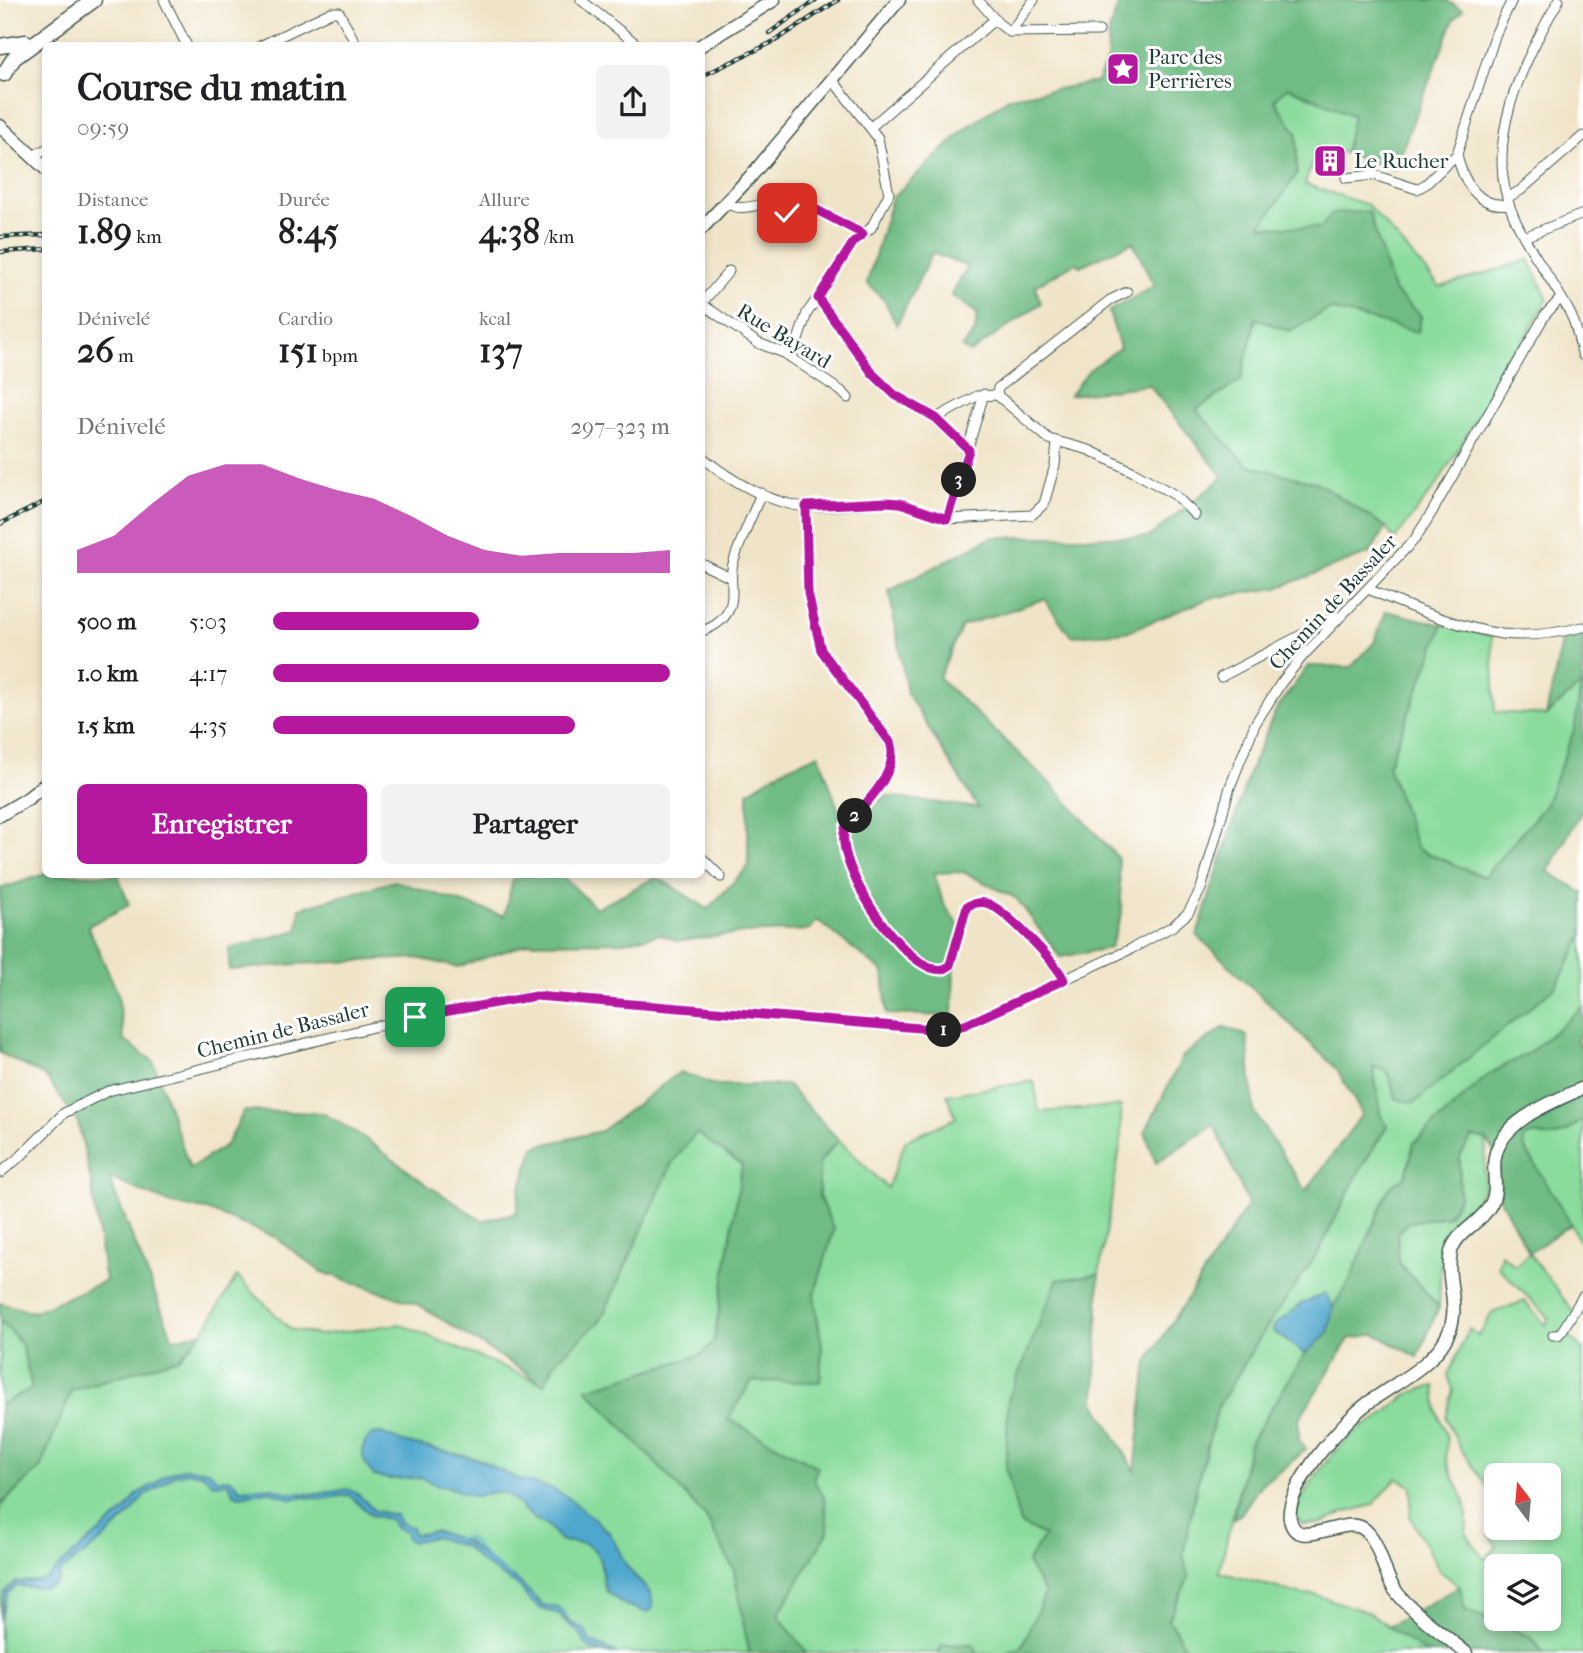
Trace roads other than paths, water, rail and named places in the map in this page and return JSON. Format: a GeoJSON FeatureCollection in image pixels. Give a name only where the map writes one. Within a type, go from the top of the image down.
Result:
{"type":"FeatureCollection","features":[{"type":"Feature","properties":{"kind":"main road"},"geometry":{"type":"LineString","coordinates":[[0,57],[26,42],[83,0]]}},
{"type":"Feature","properties":{"kind":"main road"},"geometry":{"type":"LineString","coordinates":[[1,75],[14,58],[94,0]]}},
{"type":"Feature","properties":{"kind":"main road"},"geometry":{"type":"LineString","coordinates":[[705,43],[774,0]]}},
{"type":"Feature","properties":{"kind":"main road"},"geometry":{"type":"LineString","coordinates":[[705,225],[727,203],[899,0]]}},
{"type":"Feature","properties":{"kind":"main road"},"geometry":{"type":"LineString","coordinates":[[0,46],[26,42]]}},
{"type":"Feature","properties":{"kind":"main road"},"geometry":{"type":"LineString","coordinates":[[0,126],[42,165]]}},
{"type":"Feature","properties":{"kind":"main road"},"geometry":{"type":"LineString","coordinates":[[0,815],[42,787]]}},
{"type":"Feature","properties":{"kind":"main road"},"geometry":{"type":"LineString","coordinates":[[1466,1653],[1397,1593],[1364,1529],[1357,1525],[1347,1525],[1303,1534],[1293,1526],[1290,1508],[1302,1480],[1342,1425],[1431,1357],[1444,1343],[1455,1308],[1450,1260],[1452,1250],[1459,1238],[1485,1214],[1491,1204],[1494,1195],[1495,1158],[1502,1139],[1520,1122],[1583,1088]]}},
{"type":"Feature","properties":{"kind":"street"},"geometry":{"type":"LineString","coordinates":[[164,0],[185,42]]}},
{"type":"Feature","properties":{"kind":"street"},"geometry":{"type":"LineString","coordinates":[[581,0],[634,42]]}},
{"type":"Feature","properties":{"kind":"street"},"geometry":{"type":"LineString","coordinates":[[978,0],[1010,32],[1099,31]]}},
{"type":"Feature","properties":{"kind":"street"},"geometry":{"type":"LineString","coordinates":[[1010,32],[1034,0]]}},
{"type":"Feature","properties":{"kind":"street"},"geometry":{"type":"LineString","coordinates":[[1512,0],[1496,33],[1457,154],[1460,171],[1482,200],[1495,205],[1508,201],[1583,136]]}},
{"type":"Feature","properties":{"kind":"street"},"geometry":{"type":"LineString","coordinates":[[1559,0],[1535,40],[1507,117],[1501,163],[1508,201],[1524,237],[1572,317],[1583,356]]}},
{"type":"Feature","properties":{"kind":"street"},"geometry":{"type":"LineString","coordinates":[[268,42],[331,12],[339,12],[355,42]]}},
{"type":"Feature","properties":{"kind":"street"},"geometry":{"type":"LineString","coordinates":[[871,127],[995,19]]}},
{"type":"Feature","properties":{"kind":"street"},"geometry":{"type":"LineString","coordinates":[[792,358],[804,319],[853,243],[871,228],[889,194],[878,138],[831,80]]}},
{"type":"Feature","properties":{"kind":"street"},"geometry":{"type":"LineString","coordinates":[[32,156],[42,151]]}},
{"type":"Feature","properties":{"kind":"street"},"geometry":{"type":"LineString","coordinates":[[1346,178],[1374,175],[1417,189],[1426,184],[1457,154]]}},
{"type":"Feature","properties":{"kind":"street"},"geometry":{"type":"LineString","coordinates":[[727,203],[740,209],[773,204],[787,213],[811,207],[863,234]]}},
{"type":"Feature","properties":{"kind":"street"},"geometry":{"type":"LineString","coordinates":[[1524,237],[1583,214]]}},
{"type":"Feature","properties":{"kind":"street"},"geometry":{"type":"LineString","coordinates":[[705,300],[729,271]]}},
{"type":"Feature","properties":{"kind":"street"},"geometry":{"type":"LineString","coordinates":[[997,394],[998,388],[1110,300],[1127,292]]}},
{"type":"Feature","properties":{"kind":"street"},"geometry":{"type":"LineString","coordinates":[[818,298],[873,374],[895,395],[936,418],[969,450]]}},
{"type":"Feature","properties":{"kind":"street","name":"Chemin de Bassaler"},"geometry":{"type":"LineString","coordinates":[[0,1173],[64,1113],[108,1091],[415,1017],[536,996],[944,1030],[965,1025],[1131,950],[1173,926],[1188,913],[1201,889],[1230,787],[1255,724],[1281,682],[1302,657],[1415,540],[1545,315],[1561,298]]}},
{"type":"Feature","properties":{"kind":"street","name":"Rue Bayard"},"geometry":{"type":"LineString","coordinates":[[705,306],[758,343],[792,358],[848,398]]}},
{"type":"Feature","properties":{"kind":"street"},"geometry":{"type":"LineString","coordinates":[[947,519],[984,394]]}},
{"type":"Feature","properties":{"kind":"street"},"geometry":{"type":"LineString","coordinates":[[936,418],[977,396],[997,394],[1049,439],[1089,450],[1154,482],[1175,495],[1195,515]]}},
{"type":"Feature","properties":{"kind":"street"},"geometry":{"type":"LineString","coordinates":[[705,459],[729,479],[794,505],[886,502],[900,503],[947,519],[1017,517],[1032,515],[1041,509],[1055,465],[1057,442]]}},
{"type":"Feature","properties":{"kind":"street"},"geometry":{"type":"LineString","coordinates":[[705,630],[724,617],[730,607],[733,593],[732,566],[761,494]]}},
{"type":"Feature","properties":{"kind":"street"},"geometry":{"type":"LineString","coordinates":[[806,506],[808,593],[821,650],[890,742],[893,751],[889,771],[842,834],[843,846],[861,892],[891,936],[919,960],[938,971],[950,965],[967,906],[976,902],[986,903],[997,909],[1051,960],[1064,980]]}},
{"type":"Feature","properties":{"kind":"street"},"geometry":{"type":"LineString","coordinates":[[705,565],[732,578]]}},
{"type":"Feature","properties":{"kind":"street"},"geometry":{"type":"LineString","coordinates":[[1368,589],[1403,605],[1503,634],[1547,633],[1583,627]]}},
{"type":"Feature","properties":{"kind":"street"},"geometry":{"type":"LineString","coordinates":[[1221,677],[1348,610]]}},
{"type":"Feature","properties":{"kind":"street"},"geometry":{"type":"LineString","coordinates":[[705,861],[721,877]]}},
{"type":"Feature","properties":{"kind":"street"},"geometry":{"type":"LineString","coordinates":[[1553,1335],[1562,1331],[1583,1296]]}},
{"type":"Feature","properties":{"kind":"water"},"geometry":{"type":"Polygon","coordinates":[[[1325,1293],[1333,1307],[1328,1333],[1305,1354],[1273,1331],[1274,1326],[1301,1304],[1325,1293]]]}},
{"type":"Feature","properties":{"kind":"water"},"geometry":{"type":"Polygon","coordinates":[[[381,1433],[403,1442],[478,1459],[520,1480],[551,1488],[569,1498],[610,1533],[627,1567],[651,1594],[653,1607],[649,1612],[645,1612],[623,1604],[606,1591],[595,1550],[582,1543],[560,1540],[548,1526],[534,1519],[503,1493],[476,1496],[438,1486],[422,1478],[390,1479],[374,1476],[364,1460],[363,1450],[372,1434],[381,1433]]]}},
{"type":"Feature","properties":{"kind":"water"},"geometry":{"type":"Polygon","coordinates":[[[182,1468],[208,1470],[216,1479],[231,1479],[240,1489],[271,1487],[289,1493],[318,1494],[348,1489],[359,1495],[375,1511],[396,1515],[400,1523],[412,1527],[414,1535],[435,1531],[467,1542],[521,1583],[543,1606],[555,1606],[564,1612],[569,1621],[586,1631],[589,1641],[618,1653],[600,1652],[589,1647],[560,1614],[541,1609],[528,1599],[521,1588],[481,1562],[466,1547],[434,1537],[412,1542],[406,1538],[406,1532],[396,1529],[391,1520],[371,1515],[349,1495],[292,1499],[268,1491],[240,1496],[234,1494],[228,1483],[213,1484],[202,1474],[187,1472],[175,1475],[145,1494],[133,1511],[104,1539],[61,1571],[54,1585],[43,1588],[17,1586],[8,1593],[0,1621],[4,1593],[16,1582],[39,1580],[49,1576],[126,1510],[138,1493],[157,1483],[163,1476],[182,1468]]]}},
{"type":"Feature","properties":{"kind":"waterway"},"geometry":{"type":"LineString","coordinates":[[454,1539],[469,1538],[486,1557],[510,1576]]}},
{"type":"Feature","properties":{"kind":"railway"},"geometry":{"type":"LineString","coordinates":[[769,33],[816,0]]}},
{"type":"Feature","properties":{"kind":"railway"},"geometry":{"type":"LineString","coordinates":[[705,75],[775,41],[838,0]]}},
{"type":"Feature","properties":{"kind":"railway"},"geometry":{"type":"LineString","coordinates":[[0,237],[42,235]]}},
{"type":"Feature","properties":{"kind":"railway"},"geometry":{"type":"LineString","coordinates":[[0,252],[42,249]]}},
{"type":"Feature","properties":{"kind":"railway"},"geometry":{"type":"LineString","coordinates":[[0,524],[42,503]]}},
{"type":"Feature","properties":{"kind":"place","name":"Parc des Perrières"},"geometry":{"type":"Point","coordinates":[1123,69]}},
{"type":"Feature","properties":{"kind":"place","name":"Le Rucher"},"geometry":{"type":"Point","coordinates":[1330,161]}}]}
